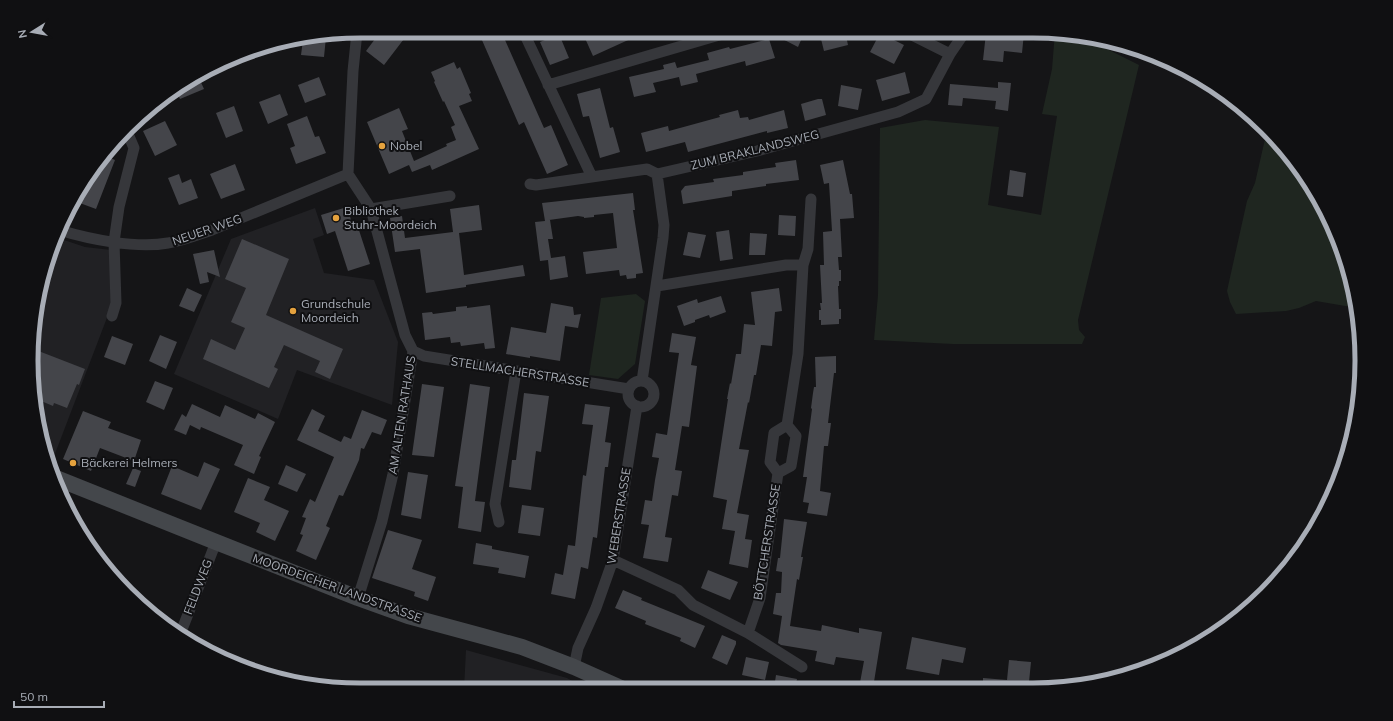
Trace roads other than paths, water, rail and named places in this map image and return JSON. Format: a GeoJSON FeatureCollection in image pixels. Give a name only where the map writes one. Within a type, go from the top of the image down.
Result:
{"type":"FeatureCollection","features":[{"type":"Feature","properties":{"kind":"main road","name":"MOORDEICHER LANDSTRASSE"},"geometry":{"type":"LineString","coordinates":[[61,480],[358,598],[408,616],[522,648],[574,667],[610,683]]}},
{"type":"Feature","properties":{"kind":"street"},"geometry":{"type":"LineString","coordinates":[[356,38],[348,174],[371,209],[450,196]]}},
{"type":"Feature","properties":{"kind":"street"},"geometry":{"type":"LineString","coordinates":[[526,38],[592,177]]}},
{"type":"Feature","properties":{"kind":"street"},"geometry":{"type":"LineString","coordinates":[[548,85],[709,38]]}},
{"type":"Feature","properties":{"kind":"street"},"geometry":{"type":"LineString","coordinates":[[918,38],[950,54]]}},
{"type":"Feature","properties":{"kind":"street","name":"ZUM BRAKLANDSWEG"},"geometry":{"type":"LineString","coordinates":[[530,184],[536,185],[647,169],[657,174],[757,150],[898,112],[926,99],[950,54],[961,38]]}},
{"type":"Feature","properties":{"kind":"street"},"geometry":{"type":"LineString","coordinates":[[112,316],[116,303],[114,242],[119,207],[134,148],[129,136]]}},
{"type":"Feature","properties":{"kind":"street","name":"NEUER WEG"},"geometry":{"type":"LineString","coordinates":[[65,232],[114,242],[167,244],[190,238],[348,174]]}},
{"type":"Feature","properties":{"kind":"street"},"geometry":{"type":"LineString","coordinates":[[642,381],[661,260],[664,225],[657,174]]}},
{"type":"Feature","properties":{"kind":"street","name":"BÖTTCHERSTRASSE"},"geometry":{"type":"LineString","coordinates":[[778,474],[791,466],[796,436],[788,425],[798,354],[803,265],[808,249],[811,199]]}},
{"type":"Feature","properties":{"kind":"street","name":"AM ALTEN RATHAUS"},"geometry":{"type":"LineString","coordinates":[[358,598],[382,521],[394,474],[413,351],[405,335],[371,209]]}},
{"type":"Feature","properties":{"kind":"street"},"geometry":{"type":"LineString","coordinates":[[656,286],[786,265],[803,265]]}},
{"type":"Feature","properties":{"kind":"street","name":"STELLMACHERSTRASSE"},"geometry":{"type":"LineString","coordinates":[[413,351],[424,356],[629,389]]}},
{"type":"Feature","properties":{"kind":"street"},"geometry":{"type":"LineString","coordinates":[[499,522],[495,504],[516,371]]}},
{"type":"Feature","properties":{"kind":"street"},"geometry":{"type":"LineString","coordinates":[[642,381],[647,382],[652,386],[654,396],[652,402],[648,406],[642,407],[636,406],[631,402],[628,396],[629,389],[632,385],[636,382],[642,381]]}},
{"type":"Feature","properties":{"kind":"street","name":"WEBERSTRASSE"},"geometry":{"type":"LineString","coordinates":[[574,667],[578,648],[596,608],[614,560],[636,406]]}},
{"type":"Feature","properties":{"kind":"street","name":"BÖTTCHERSTRASSE"},"geometry":{"type":"LineString","coordinates":[[748,633],[760,598],[778,474],[770,462],[774,433],[788,425]]}},
{"type":"Feature","properties":{"kind":"street","name":"FELDWEG"},"geometry":{"type":"LineString","coordinates":[[182,630],[216,542]]}},
{"type":"Feature","properties":{"kind":"street"},"geometry":{"type":"LineString","coordinates":[[614,560],[678,590],[693,605],[748,633],[802,667]]}},
{"type":"Feature","properties":{"kind":"place","name":"Nobel"},"geometry":{"type":"Point","coordinates":[382,146]}},
{"type":"Feature","properties":{"kind":"place","name":"Bibliothek Stuhr-Moordeich"},"geometry":{"type":"Point","coordinates":[336,218]}},
{"type":"Feature","properties":{"kind":"place","name":"Grundschule Moordeich"},"geometry":{"type":"Point","coordinates":[293,311]}},
{"type":"Feature","properties":{"kind":"place","name":"Bäckerei Helmers"},"geometry":{"type":"Point","coordinates":[73,463]}}]}
